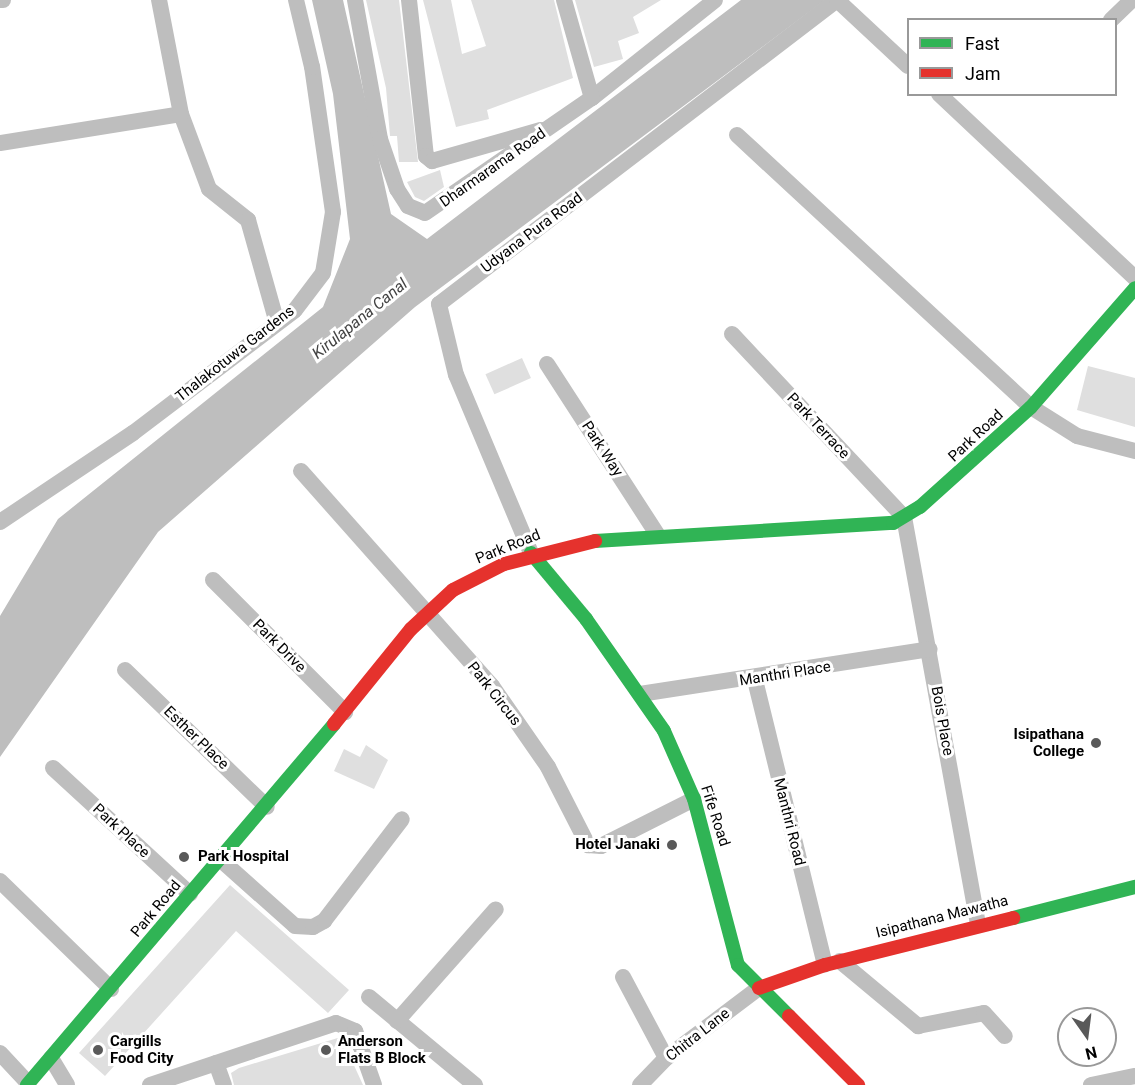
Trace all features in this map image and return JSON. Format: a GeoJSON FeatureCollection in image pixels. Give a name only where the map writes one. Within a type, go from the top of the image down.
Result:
{"type":"FeatureCollection","features":[{"type":"Feature","properties":{"kind":"main road","name":"Park Road"},"geometry":{"type":"LineString","coordinates":[[27,1084],[267,807],[426,614],[453,590],[531,553],[657,534],[893,523],[904,517],[1031,407],[1135,288]]}},
{"type":"Feature","properties":{"kind":"main road","name":"Fife Road"},"geometry":{"type":"LineString","coordinates":[[531,553],[640,694],[664,731],[694,799],[738,964],[759,988],[858,1085]]}},
{"type":"Feature","properties":{"kind":"main road","name":"Isipathana Mawatha"},"geometry":{"type":"LineString","coordinates":[[759,988],[832,963],[978,924],[1135,887]]}},
{"type":"Feature","properties":{"kind":"street"},"geometry":{"type":"LineString","coordinates":[[159,0],[181,114],[209,189],[248,220],[277,323]]}},
{"type":"Feature","properties":{"kind":"street","name":"Thalakotuwa Gardens"},"geometry":{"type":"LineString","coordinates":[[0,522],[133,434],[277,323],[323,273],[333,212],[312,67],[296,0]]}},
{"type":"Feature","properties":{"kind":"street","name":"Dharmarama Road"},"geometry":{"type":"LineString","coordinates":[[355,0],[380,139],[408,206],[425,213],[456,197],[553,127],[715,0]]}},
{"type":"Feature","properties":{"kind":"street"},"geometry":{"type":"LineString","coordinates":[[409,0],[426,156],[432,161],[553,127]]}},
{"type":"Feature","properties":{"kind":"street"},"geometry":{"type":"LineString","coordinates":[[564,0],[592,98]]}},
{"type":"Feature","properties":{"kind":"street"},"geometry":{"type":"LineString","coordinates":[[837,0],[907,64]]}},
{"type":"Feature","properties":{"kind":"street","name":"Udyana Pura Road"},"geometry":{"type":"LineString","coordinates":[[531,553],[456,375],[439,304],[837,0]]}},
{"type":"Feature","properties":{"kind":"street"},"geometry":{"type":"LineString","coordinates":[[1114,18],[1132,0]]}},
{"type":"Feature","properties":{"kind":"street"},"geometry":{"type":"LineString","coordinates":[[941,96],[1135,278]]}},
{"type":"Feature","properties":{"kind":"street"},"geometry":{"type":"LineString","coordinates":[[0,143],[181,114]]}},
{"type":"Feature","properties":{"kind":"street"},"geometry":{"type":"LineString","coordinates":[[737,135],[1031,407],[1077,436],[1135,451]]}},
{"type":"Feature","properties":{"kind":"street","name":"Park Terrace"},"geometry":{"type":"LineString","coordinates":[[732,334],[904,517]]}},
{"type":"Feature","properties":{"kind":"street","name":"Park Way"},"geometry":{"type":"LineString","coordinates":[[547,364],[657,534]]}},
{"type":"Feature","properties":{"kind":"street","name":"Park Circus"},"geometry":{"type":"LineString","coordinates":[[301,471],[492,686],[548,767],[588,845],[601,846],[694,799]]}},
{"type":"Feature","properties":{"kind":"street","name":"Bois Place"},"geometry":{"type":"LineString","coordinates":[[904,517],[930,649],[978,924]]}},
{"type":"Feature","properties":{"kind":"street","name":"Park Drive"},"geometry":{"type":"LineString","coordinates":[[213,580],[345,712]]}},
{"type":"Feature","properties":{"kind":"street","name":"Manthri Place"},"geometry":{"type":"LineString","coordinates":[[640,694],[755,680],[930,649]]}},
{"type":"Feature","properties":{"kind":"street","name":"Esther Place"},"geometry":{"type":"LineString","coordinates":[[125,670],[267,807]]}},
{"type":"Feature","properties":{"kind":"street","name":"Manthri Road"},"geometry":{"type":"LineString","coordinates":[[755,680],[832,963]]}},
{"type":"Feature","properties":{"kind":"street","name":"Park Place"},"geometry":{"type":"LineString","coordinates":[[53,768],[190,894]]}},
{"type":"Feature","properties":{"kind":"street"},"geometry":{"type":"LineString","coordinates":[[221,860],[295,926],[313,927],[324,921],[402,819]]}},
{"type":"Feature","properties":{"kind":"street"},"geometry":{"type":"LineString","coordinates":[[0,881],[111,989]]}},
{"type":"Feature","properties":{"kind":"street"},"geometry":{"type":"LineString","coordinates":[[396,1021],[496,909]]}},
{"type":"Feature","properties":{"kind":"street"},"geometry":{"type":"LineString","coordinates":[[832,963],[918,1026],[984,1013],[1005,1036]]}},
{"type":"Feature","properties":{"kind":"street"},"geometry":{"type":"LineString","coordinates":[[623,977],[666,1058]]}},
{"type":"Feature","properties":{"kind":"street","name":"Chitra Lane"},"geometry":{"type":"LineString","coordinates":[[640,1085],[666,1058],[759,988]]}},
{"type":"Feature","properties":{"kind":"street"},"geometry":{"type":"LineString","coordinates":[[369,997],[475,1085]]}},
{"type":"Feature","properties":{"kind":"street"},"geometry":{"type":"LineString","coordinates":[[150,1085],[336,1023],[348,1025],[374,1085]]}},
{"type":"Feature","properties":{"kind":"street"},"geometry":{"type":"LineString","coordinates":[[0,1053],[27,1084]]}},
{"type":"Feature","properties":{"kind":"street"},"geometry":{"type":"LineString","coordinates":[[51,1058],[67,1085]]}},
{"type":"Feature","properties":{"kind":"street"},"geometry":{"type":"LineString","coordinates":[[216,1063],[224,1085]]}},
{"type":"Feature","properties":{"kind":"street"},"geometry":{"type":"LineString","coordinates":[[1091,1085],[1135,1076]]}},
{"type":"Feature","properties":{"kind":"water","name":"Kirulapana Canal"},"geometry":{"type":"Polygon","coordinates":[[[312,0],[343,0],[391,214],[427,239],[741,0],[825,0],[415,307],[158,532],[0,757],[0,616],[58,519],[323,307],[350,239],[333,94],[312,0]]]}},
{"type":"Feature","properties":{"kind":"building"},"geometry":{"type":"Polygon","coordinates":[[[366,0],[399,0],[418,162],[399,162],[397,136],[390,136],[386,88],[366,0]]]}},
{"type":"Feature","properties":{"kind":"building"},"geometry":{"type":"Polygon","coordinates":[[[423,0],[451,0],[462,54],[486,46],[471,0],[554,0],[573,78],[487,110],[489,119],[456,127],[423,0]]]}},
{"type":"Feature","properties":{"kind":"building"},"geometry":{"type":"Polygon","coordinates":[[[575,0],[661,0],[633,17],[639,33],[618,41],[623,59],[594,67],[575,0]]]}},
{"type":"Feature","properties":{"kind":"building"},"geometry":{"type":"Polygon","coordinates":[[[440,170],[444,187],[424,201],[415,197],[407,182],[440,170]]]}},
{"type":"Feature","properties":{"kind":"building"},"geometry":{"type":"Polygon","coordinates":[[[522,358],[531,378],[494,394],[485,374],[522,358]]]}},
{"type":"Feature","properties":{"kind":"building"},"geometry":{"type":"Polygon","coordinates":[[[1088,366],[1135,378],[1135,427],[1077,410],[1088,366]]]}},
{"type":"Feature","properties":{"kind":"building"},"geometry":{"type":"Polygon","coordinates":[[[366,745],[388,760],[374,789],[334,771],[344,749],[360,757],[366,745]]]}},
{"type":"Feature","properties":{"kind":"building"},"geometry":{"type":"Polygon","coordinates":[[[230,885],[349,990],[328,1013],[236,931],[105,1076],[79,1053],[230,885]]]}},
{"type":"Feature","properties":{"kind":"building","name":"Anderson Flats B Block"},"geometry":{"type":"Polygon","coordinates":[[[341,1037],[363,1085],[234,1085],[231,1073],[239,1068],[341,1037]]]}},
{"type":"Feature","properties":{"kind":"traffic: fast"},"geometry":{"type":"LineString","coordinates":[[595,541],[893,523],[920,507],[1031,407],[1135,288]]}},
{"type":"Feature","properties":{"kind":"traffic: fast"},"geometry":{"type":"LineString","coordinates":[[531,553],[586,619],[664,731],[694,799],[738,965],[789,1016]]}},
{"type":"Feature","properties":{"kind":"traffic: fast"},"geometry":{"type":"LineString","coordinates":[[27,1085],[334,724]]}},
{"type":"Feature","properties":{"kind":"traffic: fast"},"geometry":{"type":"LineString","coordinates":[[1013,918],[1135,887]]}},
{"type":"Feature","properties":{"kind":"traffic: jam"},"geometry":{"type":"LineString","coordinates":[[334,724],[411,629],[453,590],[504,564],[595,541]]}},
{"type":"Feature","properties":{"kind":"traffic: jam"},"geometry":{"type":"LineString","coordinates":[[759,988],[825,965],[1013,918]]}},
{"type":"Feature","properties":{"kind":"traffic: jam"},"geometry":{"type":"LineString","coordinates":[[789,1016],[858,1085]]}},
{"type":"Feature","properties":{"kind":"place","name":"Isipathana College"},"geometry":{"type":"Point","coordinates":[1096,743]}},
{"type":"Feature","properties":{"kind":"place","name":"Hotel Janaki"},"geometry":{"type":"Point","coordinates":[672,845]}},
{"type":"Feature","properties":{"kind":"place","name":"Park Hospital"},"geometry":{"type":"Point","coordinates":[184,857]}},
{"type":"Feature","properties":{"kind":"place","name":"Cargills Food City"},"geometry":{"type":"Point","coordinates":[98,1050]}},
{"type":"Feature","properties":{"kind":"place","name":"Anderson Flats B Block"},"geometry":{"type":"Point","coordinates":[326,1050]}}]}
